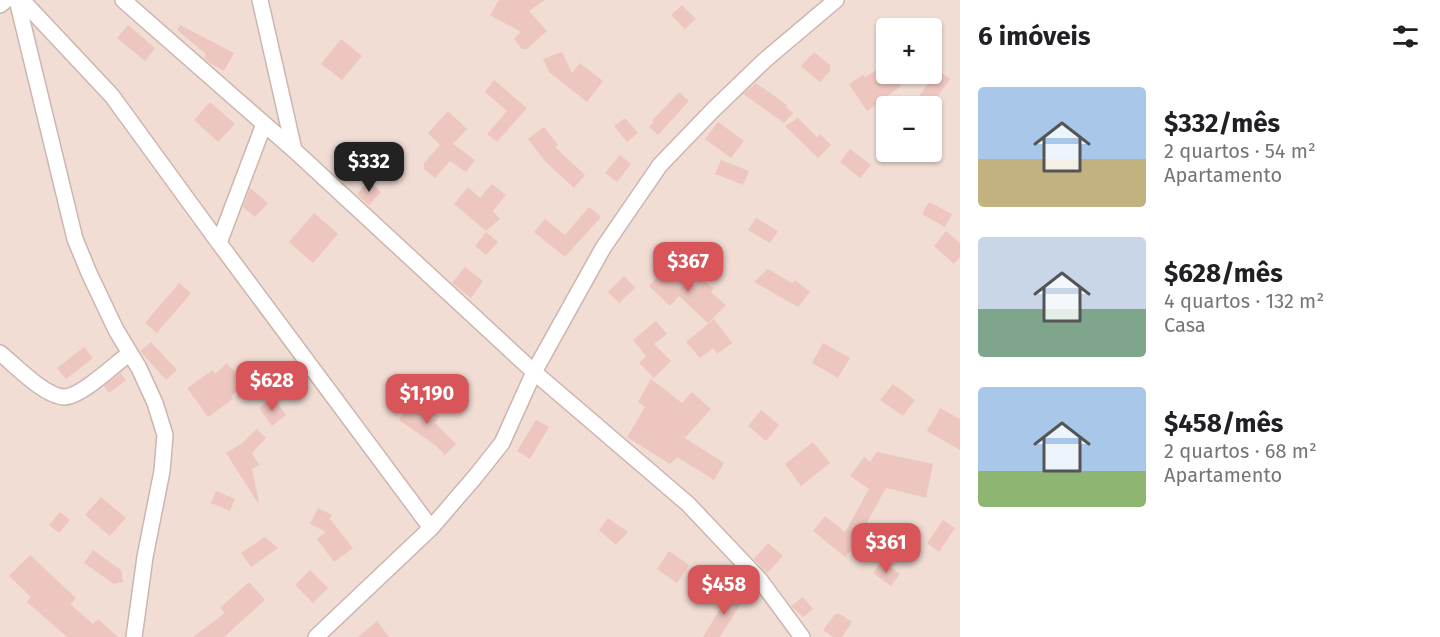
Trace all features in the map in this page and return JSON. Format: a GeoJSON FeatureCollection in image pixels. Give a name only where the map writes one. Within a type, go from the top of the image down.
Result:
{"type":"FeatureCollection","features":[{"type":"Feature","properties":{"kind":"street"},"geometry":{"type":"LineString","coordinates":[[0,5],[6,0]]}},
{"type":"Feature","properties":{"kind":"street"},"geometry":{"type":"LineString","coordinates":[[16,0],[75,239],[116,330],[155,403],[165,435],[162,471],[145,557],[134,637]]}},
{"type":"Feature","properties":{"kind":"street"},"geometry":{"type":"LineString","coordinates":[[22,0],[112,96],[432,528]]}},
{"type":"Feature","properties":{"kind":"street"},"geometry":{"type":"LineString","coordinates":[[123,0],[294,150],[534,372],[688,504],[760,580],[802,637]]}},
{"type":"Feature","properties":{"kind":"street"},"geometry":{"type":"LineString","coordinates":[[260,0],[294,150]]}},
{"type":"Feature","properties":{"kind":"street"},"geometry":{"type":"LineString","coordinates":[[316,637],[432,528],[502,442],[534,372],[603,248],[660,165],[765,60],[836,0]]}},
{"type":"Feature","properties":{"kind":"street"},"geometry":{"type":"LineString","coordinates":[[219,243],[264,124]]}},
{"type":"Feature","properties":{"kind":"street"},"geometry":{"type":"LineString","coordinates":[[0,353],[50,393],[64,397],[77,394],[130,353]]}},
{"type":"Feature","properties":{"kind":"shaded area"},"geometry":{"type":"Polygon","coordinates":[[[0,0],[960,0],[960,637],[0,637],[0,0]]]}},
{"type":"Feature","properties":{"kind":"building"},"geometry":{"type":"Polygon","coordinates":[[[499,0],[545,0],[529,11],[547,31],[527,49],[522,49],[514,39],[521,32],[490,15],[499,0]]]}},
{"type":"Feature","properties":{"kind":"building"},"geometry":{"type":"Polygon","coordinates":[[[682,5],[696,19],[685,29],[671,15],[682,5]]]}},
{"type":"Feature","properties":{"kind":"building"},"geometry":{"type":"Polygon","coordinates":[[[128,25],[155,48],[145,61],[117,38],[128,25]]]}},
{"type":"Feature","properties":{"kind":"building"},"geometry":{"type":"Polygon","coordinates":[[[180,25],[234,53],[224,71],[204,58],[206,54],[177,30],[180,25]]]}},
{"type":"Feature","properties":{"kind":"building"},"geometry":{"type":"Polygon","coordinates":[[[341,39],[362,56],[342,80],[321,64],[341,39]]]}},
{"type":"Feature","properties":{"kind":"building"},"geometry":{"type":"Polygon","coordinates":[[[562,52],[572,73],[580,63],[603,81],[587,102],[549,72],[543,59],[562,52]]]}},
{"type":"Feature","properties":{"kind":"building"},"geometry":{"type":"Polygon","coordinates":[[[814,52],[830,65],[830,71],[820,82],[801,66],[814,52]]]}},
{"type":"Feature","properties":{"kind":"building"},"geometry":{"type":"Polygon","coordinates":[[[876,70],[876,84],[900,84],[901,86],[887,96],[876,96],[876,104],[867,111],[849,84],[863,75],[865,77],[876,70]]]}},
{"type":"Feature","properties":{"kind":"building"},"geometry":{"type":"Polygon","coordinates":[[[942,73],[950,79],[938,96],[919,96],[928,84],[942,84],[942,73]]]}},
{"type":"Feature","properties":{"kind":"building"},"geometry":{"type":"Polygon","coordinates":[[[494,80],[527,108],[497,142],[487,134],[507,111],[485,92],[494,80]]]}},
{"type":"Feature","properties":{"kind":"building"},"geometry":{"type":"Polygon","coordinates":[[[756,83],[787,105],[786,107],[793,113],[784,123],[743,94],[756,83]]]}},
{"type":"Feature","properties":{"kind":"building"},"geometry":{"type":"Polygon","coordinates":[[[679,92],[689,101],[658,135],[649,127],[679,92]]]}},
{"type":"Feature","properties":{"kind":"building"},"geometry":{"type":"Polygon","coordinates":[[[210,102],[235,124],[218,142],[194,120],[210,102]]]}},
{"type":"Feature","properties":{"kind":"building"},"geometry":{"type":"Polygon","coordinates":[[[448,111],[467,129],[453,144],[475,160],[466,172],[450,161],[435,178],[424,169],[424,163],[440,145],[428,133],[448,111]]]}},
{"type":"Feature","properties":{"kind":"building"},"geometry":{"type":"Polygon","coordinates":[[[625,118],[638,133],[627,142],[614,126],[625,118]]]}},
{"type":"Feature","properties":{"kind":"building"},"geometry":{"type":"Polygon","coordinates":[[[798,118],[817,137],[820,134],[831,145],[818,158],[785,126],[798,118]]]}},
{"type":"Feature","properties":{"kind":"building"},"geometry":{"type":"Polygon","coordinates":[[[718,122],[744,141],[731,158],[705,139],[718,122]]]}},
{"type":"Feature","properties":{"kind":"building"},"geometry":{"type":"Polygon","coordinates":[[[544,127],[558,145],[555,147],[585,175],[574,188],[544,160],[528,139],[544,127]]]}},
{"type":"Feature","properties":{"kind":"building"},"geometry":{"type":"Polygon","coordinates":[[[850,149],[871,165],[860,178],[840,162],[850,149]]]}},
{"type":"Feature","properties":{"kind":"building"},"geometry":{"type":"Polygon","coordinates":[[[620,155],[631,164],[617,182],[605,173],[620,155]]]}},
{"type":"Feature","properties":{"kind":"building"},"geometry":{"type":"Polygon","coordinates":[[[721,160],[749,171],[743,185],[715,174],[721,160]]]}},
{"type":"Feature","properties":{"kind":"building"},"geometry":{"type":"Polygon","coordinates":[[[369,180],[381,192],[369,205],[357,194],[369,180]]]}},
{"type":"Feature","properties":{"kind":"building"},"geometry":{"type":"Polygon","coordinates":[[[492,184],[506,195],[493,211],[500,219],[486,231],[454,204],[468,187],[480,198],[492,184]]]}},
{"type":"Feature","properties":{"kind":"building"},"geometry":{"type":"Polygon","coordinates":[[[250,188],[268,203],[255,217],[243,207],[250,188]]]}},
{"type":"Feature","properties":{"kind":"building"},"geometry":{"type":"Polygon","coordinates":[[[929,202],[952,214],[945,227],[922,214],[929,202]]]}},
{"type":"Feature","properties":{"kind":"building"},"geometry":{"type":"Polygon","coordinates":[[[589,207],[601,217],[565,257],[534,232],[545,219],[565,235],[589,207]]]}},
{"type":"Feature","properties":{"kind":"building"},"geometry":{"type":"Polygon","coordinates":[[[314,213],[338,234],[313,263],[289,242],[314,213]]]}},
{"type":"Feature","properties":{"kind":"building"},"geometry":{"type":"Polygon","coordinates":[[[756,218],[778,231],[770,243],[748,230],[756,218]]]}},
{"type":"Feature","properties":{"kind":"building"},"geometry":{"type":"Polygon","coordinates":[[[946,231],[960,243],[960,257],[954,264],[934,246],[946,231]]]}},
{"type":"Feature","properties":{"kind":"building"},"geometry":{"type":"Polygon","coordinates":[[[486,232],[498,242],[486,255],[475,246],[486,232]]]}},
{"type":"Feature","properties":{"kind":"building"},"geometry":{"type":"Polygon","coordinates":[[[669,264],[695,286],[700,279],[714,288],[711,292],[726,305],[708,323],[679,296],[670,306],[649,286],[669,264]]]}},
{"type":"Feature","properties":{"kind":"building"},"geometry":{"type":"Polygon","coordinates":[[[465,267],[483,281],[471,298],[452,283],[465,267]]]}},
{"type":"Feature","properties":{"kind":"building"},"geometry":{"type":"Polygon","coordinates":[[[768,269],[792,283],[795,280],[810,292],[798,307],[754,282],[768,269]]]}},
{"type":"Feature","properties":{"kind":"building"},"geometry":{"type":"Polygon","coordinates":[[[624,276],[635,288],[619,303],[608,292],[624,276]]]}},
{"type":"Feature","properties":{"kind":"building"},"geometry":{"type":"Polygon","coordinates":[[[179,283],[191,293],[157,333],[145,323],[179,283]]]}},
{"type":"Feature","properties":{"kind":"building"},"geometry":{"type":"Polygon","coordinates":[[[714,319],[732,343],[717,354],[713,348],[700,358],[686,342],[714,319]]]}},
{"type":"Feature","properties":{"kind":"building"},"geometry":{"type":"Polygon","coordinates":[[[656,321],[667,334],[654,344],[671,361],[654,378],[639,363],[646,356],[633,340],[656,321]]]}},
{"type":"Feature","properties":{"kind":"building"},"geometry":{"type":"Polygon","coordinates":[[[151,342],[177,370],[166,380],[140,351],[151,342]]]}},
{"type":"Feature","properties":{"kind":"building"},"geometry":{"type":"Polygon","coordinates":[[[823,343],[850,358],[838,378],[812,363],[823,343]]]}},
{"type":"Feature","properties":{"kind":"building"},"geometry":{"type":"Polygon","coordinates":[[[84,347],[93,358],[66,379],[57,368],[84,347]]]}},
{"type":"Feature","properties":{"kind":"building"},"geometry":{"type":"Polygon","coordinates":[[[227,363],[245,384],[231,396],[233,399],[208,417],[187,388],[213,370],[215,374],[227,363]]]}},
{"type":"Feature","properties":{"kind":"building"},"geometry":{"type":"Polygon","coordinates":[[[121,373],[126,380],[109,393],[104,386],[121,373]]]}},
{"type":"Feature","properties":{"kind":"building"},"geometry":{"type":"Polygon","coordinates":[[[397,378],[408,386],[399,398],[388,390],[397,378]]]}},
{"type":"Feature","properties":{"kind":"building"},"geometry":{"type":"Polygon","coordinates":[[[651,379],[682,403],[692,392],[711,409],[685,438],[724,463],[714,480],[677,457],[670,464],[627,437],[645,407],[638,402],[651,379]]]}},
{"type":"Feature","properties":{"kind":"building"},"geometry":{"type":"Polygon","coordinates":[[[893,384],[915,400],[903,416],[880,400],[893,384]]]}},
{"type":"Feature","properties":{"kind":"building"},"geometry":{"type":"Polygon","coordinates":[[[273,397],[286,415],[272,426],[259,408],[273,397]]]}},
{"type":"Feature","properties":{"kind":"building"},"geometry":{"type":"Polygon","coordinates":[[[414,398],[440,416],[435,423],[456,444],[445,455],[435,445],[399,420],[414,398]]]}},
{"type":"Feature","properties":{"kind":"building"},"geometry":{"type":"Polygon","coordinates":[[[940,408],[960,419],[960,450],[927,431],[940,408]]]}},
{"type":"Feature","properties":{"kind":"building"},"geometry":{"type":"Polygon","coordinates":[[[761,410],[779,425],[766,441],[748,426],[761,410]]]}},
{"type":"Feature","properties":{"kind":"building"},"geometry":{"type":"Polygon","coordinates":[[[536,420],[549,427],[530,459],[517,451],[536,420]]]}},
{"type":"Feature","properties":{"kind":"building"},"geometry":{"type":"Polygon","coordinates":[[[257,429],[266,438],[252,453],[259,465],[252,469],[258,503],[226,453],[241,444],[257,429]]]}},
{"type":"Feature","properties":{"kind":"building"},"geometry":{"type":"Polygon","coordinates":[[[813,442],[830,463],[801,486],[785,464],[813,442]]]}},
{"type":"Feature","properties":{"kind":"building"},"geometry":{"type":"Polygon","coordinates":[[[877,452],[933,464],[926,498],[886,488],[866,524],[892,539],[883,553],[860,540],[845,557],[813,531],[825,516],[845,532],[869,489],[850,476],[864,457],[870,462],[877,452]]]}},
{"type":"Feature","properties":{"kind":"building"},"geometry":{"type":"Polygon","coordinates":[[[216,491],[235,499],[230,511],[211,503],[216,491]]]}},
{"type":"Feature","properties":{"kind":"building"},"geometry":{"type":"Polygon","coordinates":[[[101,497],[126,518],[110,536],[85,515],[101,497]]]}},
{"type":"Feature","properties":{"kind":"building"},"geometry":{"type":"Polygon","coordinates":[[[318,508],[332,515],[330,519],[353,548],[334,562],[317,539],[326,532],[310,524],[318,508]]]}},
{"type":"Feature","properties":{"kind":"building"},"geometry":{"type":"Polygon","coordinates":[[[60,512],[70,520],[59,533],[49,525],[60,512]]]}},
{"type":"Feature","properties":{"kind":"building"},"geometry":{"type":"Polygon","coordinates":[[[608,518],[628,532],[616,545],[599,530],[608,518]]]}},
{"type":"Feature","properties":{"kind":"building"},"geometry":{"type":"Polygon","coordinates":[[[943,520],[955,528],[939,552],[927,543],[943,520]]]}},
{"type":"Feature","properties":{"kind":"building"},"geometry":{"type":"Polygon","coordinates":[[[265,537],[278,548],[251,567],[241,553],[265,537]]]}},
{"type":"Feature","properties":{"kind":"building"},"geometry":{"type":"Polygon","coordinates":[[[768,543],[783,556],[767,573],[754,559],[768,543]]]}},
{"type":"Feature","properties":{"kind":"building"},"geometry":{"type":"Polygon","coordinates":[[[93,550],[121,570],[123,582],[114,584],[84,563],[93,550]]]}},
{"type":"Feature","properties":{"kind":"building"},"geometry":{"type":"Polygon","coordinates":[[[669,551],[689,565],[677,583],[657,569],[669,551]]]}},
{"type":"Feature","properties":{"kind":"building"},"geometry":{"type":"Polygon","coordinates":[[[30,555],[76,598],[70,604],[93,624],[98,619],[118,637],[67,637],[27,602],[31,597],[9,576],[30,555]]]}},
{"type":"Feature","properties":{"kind":"building"},"geometry":{"type":"Polygon","coordinates":[[[882,561],[900,574],[891,586],[873,573],[882,561]]]}},
{"type":"Feature","properties":{"kind":"building"},"geometry":{"type":"Polygon","coordinates":[[[310,570],[328,588],[313,603],[295,585],[310,570]]]}},
{"type":"Feature","properties":{"kind":"building"},"geometry":{"type":"Polygon","coordinates":[[[249,582],[265,600],[224,637],[193,637],[225,613],[220,608],[249,582]]]}},
{"type":"Feature","properties":{"kind":"building"},"geometry":{"type":"Polygon","coordinates":[[[731,591],[744,599],[720,637],[703,637],[731,591]]]}},
{"type":"Feature","properties":{"kind":"building"},"geometry":{"type":"Polygon","coordinates":[[[803,597],[813,609],[803,617],[791,606],[803,597]]]}},
{"type":"Feature","properties":{"kind":"building"},"geometry":{"type":"Polygon","coordinates":[[[835,614],[840,614],[852,622],[842,637],[833,637],[823,630],[835,614]]]}},
{"type":"Feature","properties":{"kind":"building"},"geometry":{"type":"Polygon","coordinates":[[[377,621],[389,637],[358,637],[377,621]]]}}]}
